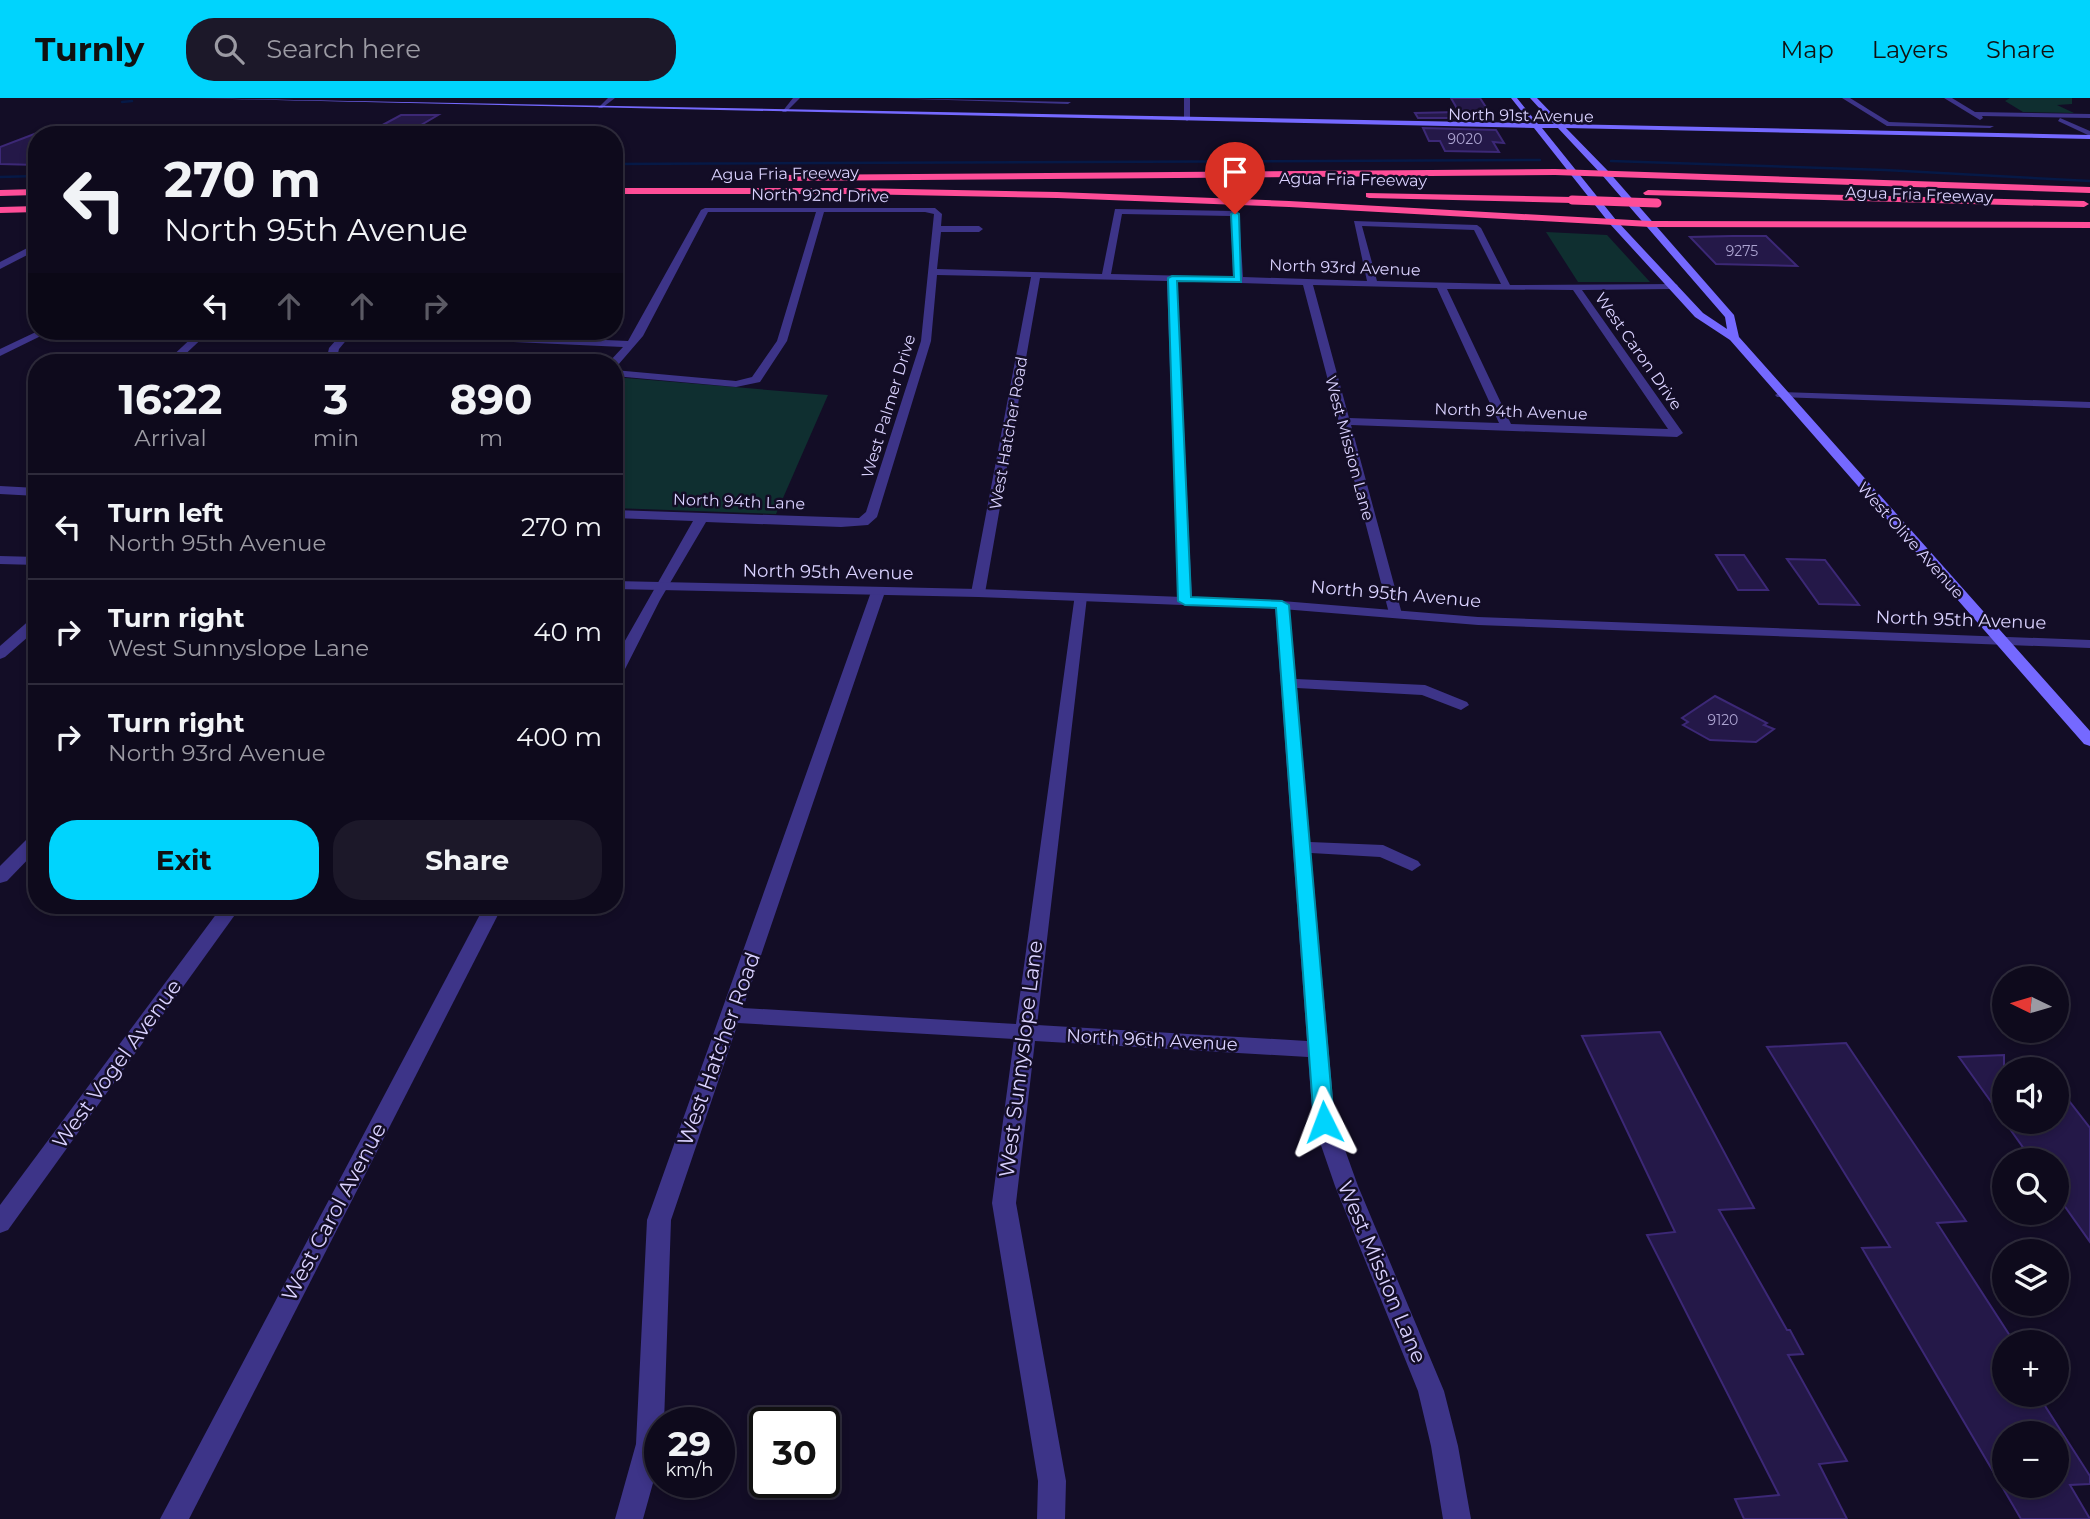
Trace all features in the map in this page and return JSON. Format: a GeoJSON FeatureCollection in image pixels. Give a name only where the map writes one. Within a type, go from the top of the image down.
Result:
{"type":"FeatureCollection","features":[{"type":"Feature","properties":{"kind":"highway"},"geometry":{"type":"LineString","coordinates":[[1571,173],[2090,190]]}},
{"type":"Feature","properties":{"kind":"highway","name":"Agua Fria Freeway"},"geometry":{"type":"LineString","coordinates":[[1571,173],[1068,174],[770,178],[1007,179],[1349,190],[1570,195],[1648,192],[2090,204]]}},
{"type":"Feature","properties":{"kind":"highway","name":"Agua Fria Freeway"},"geometry":{"type":"LineString","coordinates":[[623,181],[694,180]]}},
{"type":"Feature","properties":{"kind":"highway","name":"Agua Fria Freeway"},"geometry":{"type":"LineString","coordinates":[[1360,186],[1570,195],[1657,203],[2090,214]]}},
{"type":"Feature","properties":{"kind":"highway","name":"Agua Fria Freeway"},"geometry":{"type":"LineString","coordinates":[[623,191],[990,187],[1303,193]]}},
{"type":"Feature","properties":{"kind":"highway"},"geometry":{"type":"LineString","coordinates":[[623,191],[854,191],[1056,195],[1289,204],[1650,224],[2090,225]]}},
{"type":"Feature","properties":{"kind":"highway"},"geometry":{"type":"LineString","coordinates":[[0,195],[28,194]]}},
{"type":"Feature","properties":{"kind":"highway"},"geometry":{"type":"LineString","coordinates":[[0,208],[28,207]]}},
{"type":"Feature","properties":{"kind":"main road","name":"North 91st Avenue"},"geometry":{"type":"LineString","coordinates":[[187,98],[2089,137]]}},
{"type":"Feature","properties":{"kind":"main road","name":"West Olive Avenue"},"geometry":{"type":"LineString","coordinates":[[1514,98],[1571,173],[1613,222],[1699,315],[1734,338],[1781,395],[2090,741]]}},
{"type":"Feature","properties":{"kind":"main road","name":"West Olive Avenue"},"geometry":{"type":"LineString","coordinates":[[1533,98],[1605,173],[1730,317],[1734,338]]}},
{"type":"Feature","properties":{"kind":"main road"},"geometry":{"type":"LineString","coordinates":[[1634,245],[1669,266]]}},
{"type":"Feature","properties":{"kind":"main road"},"geometry":{"type":"LineString","coordinates":[[1684,279],[1689,283],[1704,286]]}},
{"type":"Feature","properties":{"kind":"street"},"geometry":{"type":"LineString","coordinates":[[600,107],[612,98]]}},
{"type":"Feature","properties":{"kind":"street"},"geometry":{"type":"LineString","coordinates":[[784,111],[797,98]]}},
{"type":"Feature","properties":{"kind":"street"},"geometry":{"type":"LineString","coordinates":[[888,98],[1068,100],[1063,117]]}},
{"type":"Feature","properties":{"kind":"street"},"geometry":{"type":"LineString","coordinates":[[1187,98],[1187,117]]}},
{"type":"Feature","properties":{"kind":"street"},"geometry":{"type":"LineString","coordinates":[[1845,98],[1887,124],[1990,126],[1947,98]]}},
{"type":"Feature","properties":{"kind":"street"},"geometry":{"type":"LineString","coordinates":[[1972,114],[2090,116]]}},
{"type":"Feature","properties":{"kind":"street"},"geometry":{"type":"LineString","coordinates":[[2050,115],[2061,121],[2060,124],[2089,137]]}},
{"type":"Feature","properties":{"kind":"street"},"geometry":{"type":"LineString","coordinates":[[623,374],[748,383],[756,380],[782,341],[821,209]]}},
{"type":"Feature","properties":{"kind":"street","name":"North 92nd Drive"},"geometry":{"type":"LineString","coordinates":[[632,344],[705,210],[935,211]]}},
{"type":"Feature","properties":{"kind":"street","name":"West Palmer Drive"},"geometry":{"type":"LineString","coordinates":[[863,522],[872,514],[925,347],[937,229],[935,211]]}},
{"type":"Feature","properties":{"kind":"street"},"geometry":{"type":"LineString","coordinates":[[1106,276],[1118,211],[1235,214],[1238,280]]}},
{"type":"Feature","properties":{"kind":"street"},"geometry":{"type":"LineString","coordinates":[[1373,284],[1357,223],[1477,228],[1507,287]]}},
{"type":"Feature","properties":{"kind":"street"},"geometry":{"type":"LineString","coordinates":[[937,229],[979,229]]}},
{"type":"Feature","properties":{"kind":"street"},"geometry":{"type":"LineString","coordinates":[[0,266],[28,251]]}},
{"type":"Feature","properties":{"kind":"street","name":"North 93rd Avenue"},"geometry":{"type":"LineString","coordinates":[[932,272],[1441,286],[1673,286]]}},
{"type":"Feature","properties":{"kind":"street","name":"West Hatcher Road"},"geometry":{"type":"LineString","coordinates":[[978,593],[1036,273]]}},
{"type":"Feature","properties":{"kind":"street"},"geometry":{"type":"LineString","coordinates":[[1172,278],[1185,601]]}},
{"type":"Feature","properties":{"kind":"street","name":"West Mission Lane"},"geometry":{"type":"LineString","coordinates":[[1307,282],[1395,614]]}},
{"type":"Feature","properties":{"kind":"street"},"geometry":{"type":"LineString","coordinates":[[1441,286],[1507,427]]}},
{"type":"Feature","properties":{"kind":"street","name":"West Caron Drive"},"geometry":{"type":"LineString","coordinates":[[1575,286],[1677,433]]}},
{"type":"Feature","properties":{"kind":"street"},"geometry":{"type":"LineString","coordinates":[[2,351],[28,339]]}},
{"type":"Feature","properties":{"kind":"street"},"geometry":{"type":"LineString","coordinates":[[180,354],[195,340]]}},
{"type":"Feature","properties":{"kind":"street"},"geometry":{"type":"LineString","coordinates":[[571,340],[632,344]]}},
{"type":"Feature","properties":{"kind":"street"},"geometry":{"type":"LineString","coordinates":[[623,354],[632,344]]}},
{"type":"Feature","properties":{"kind":"street"},"geometry":{"type":"LineString","coordinates":[[1781,395],[2090,405]]}},
{"type":"Feature","properties":{"kind":"street","name":"North 94th Avenue"},"geometry":{"type":"LineString","coordinates":[[1343,421],[1677,433]]}},
{"type":"Feature","properties":{"kind":"street"},"geometry":{"type":"LineString","coordinates":[[0,490],[28,492]]}},
{"type":"Feature","properties":{"kind":"street","name":"North 94th Lane"},"geometry":{"type":"LineString","coordinates":[[623,514],[863,522]]}},
{"type":"Feature","properties":{"kind":"street"},"geometry":{"type":"LineString","coordinates":[[623,657],[702,517]]}},
{"type":"Feature","properties":{"kind":"street"},"geometry":{"type":"LineString","coordinates":[[0,560],[28,561]]}},
{"type":"Feature","properties":{"kind":"street","name":"North 95th Avenue"},"geometry":{"type":"LineString","coordinates":[[623,585],[978,593],[1185,601],[1282,605],[1478,621],[2090,644]]}},
{"type":"Feature","properties":{"kind":"street","name":"West Hatcher Road"},"geometry":{"type":"LineString","coordinates":[[629,1519],[650,1444],[659,1220],[733,1015],[878,592]]}},
{"type":"Feature","properties":{"kind":"street","name":"West Sunnyslope Lane"},"geometry":{"type":"LineString","coordinates":[[1051,1519],[1052,1481],[1004,1203],[1080,597]]}},
{"type":"Feature","properties":{"kind":"street","name":"West Mission Lane"},"geometry":{"type":"LineString","coordinates":[[1282,605],[1324,1122],[1339,1172],[1426,1375],[1443,1439],[1457,1519]]}},
{"type":"Feature","properties":{"kind":"street"},"geometry":{"type":"LineString","coordinates":[[0,654],[28,629]]}},
{"type":"Feature","properties":{"kind":"street"},"geometry":{"type":"LineString","coordinates":[[1288,683],[1425,690],[1461,705]]}},
{"type":"Feature","properties":{"kind":"street"},"geometry":{"type":"LineString","coordinates":[[1303,847],[1383,851],[1412,865]]}},
{"type":"Feature","properties":{"kind":"street"},"geometry":{"type":"LineString","coordinates":[[0,877],[28,848]]}},
{"type":"Feature","properties":{"kind":"street","name":"West Vogel Avenue"},"geometry":{"type":"LineString","coordinates":[[0,1223],[226,914]]}},
{"type":"Feature","properties":{"kind":"street","name":"West Carol Avenue"},"geometry":{"type":"LineString","coordinates":[[174,1519],[489,914]]}},
{"type":"Feature","properties":{"kind":"street","name":"North 96th Avenue"},"geometry":{"type":"LineString","coordinates":[[733,1015],[1320,1050]]}},
{"type":"Feature","properties":{"kind":"green space"},"geometry":{"type":"Polygon","coordinates":[[[2010,98],[2072,98],[2072,104],[2057,105],[2074,113],[2023,112],[2005,101],[2010,98]]]}},
{"type":"Feature","properties":{"kind":"green space"},"geometry":{"type":"Polygon","coordinates":[[[1546,232],[1607,235],[1650,282],[1578,282],[1546,232]]]}},
{"type":"Feature","properties":{"kind":"green space"},"geometry":{"type":"Polygon","coordinates":[[[623,378],[828,395],[776,514],[623,508],[623,378]]]}},
{"type":"Feature","properties":{"kind":"building"},"geometry":{"type":"Polygon","coordinates":[[[1451,98],[1480,98],[1493,118],[1418,118],[1415,113],[1459,112],[1451,98]]]}},
{"type":"Feature","properties":{"kind":"building"},"geometry":{"type":"Polygon","coordinates":[[[401,115],[438,115],[419,126],[381,126],[401,115]]]}},
{"type":"Feature","properties":{"kind":"building"},"geometry":{"type":"Polygon","coordinates":[[[1423,128],[1496,130],[1504,143],[1493,142],[1499,152],[1445,151],[1440,141],[1429,141],[1423,128]]]}},
{"type":"Feature","properties":{"kind":"building"},"geometry":{"type":"Polygon","coordinates":[[[28,136],[28,165],[0,164],[0,147],[28,136]]]}},
{"type":"Feature","properties":{"kind":"building"},"geometry":{"type":"Polygon","coordinates":[[[1766,236],[1797,266],[1716,264],[1690,237],[1766,236]]]}},
{"type":"Feature","properties":{"kind":"building"},"geometry":{"type":"Polygon","coordinates":[[[1716,555],[1744,555],[1768,590],[1738,590],[1716,555]]]}},
{"type":"Feature","properties":{"kind":"building"},"geometry":{"type":"Polygon","coordinates":[[[1787,559],[1825,560],[1859,605],[1819,604],[1787,559]]]}},
{"type":"Feature","properties":{"kind":"building"},"geometry":{"type":"Polygon","coordinates":[[[1715,696],[1774,729],[1756,742],[1710,740],[1683,725],[1688,722],[1682,718],[1715,696]]]}},
{"type":"Feature","properties":{"kind":"building"},"geometry":{"type":"Polygon","coordinates":[[[1660,1032],[1754,1208],[1719,1210],[1803,1354],[1788,1355],[1847,1461],[1819,1464],[1847,1519],[1744,1519],[1735,1499],[1779,1495],[1647,1235],[1675,1232],[1582,1036],[1660,1032]]]}},
{"type":"Feature","properties":{"kind":"building"},"geometry":{"type":"Polygon","coordinates":[[[1846,1043],[1966,1221],[1937,1223],[1992,1308],[1992,1316],[1997,1316],[2006,1330],[1992,1330],[1992,1407],[2046,1407],[2055,1421],[1992,1421],[1992,1470],[1862,1248],[1890,1247],[1767,1047],[1846,1043]]]}},
{"type":"Feature","properties":{"kind":"building"},"geometry":{"type":"Polygon","coordinates":[[[2004,1055],[1992,1057],[1992,1103],[1959,1057],[2004,1055]]]}},
{"type":"Feature","properties":{"kind":"building"},"geometry":{"type":"Polygon","coordinates":[[[2069,1101],[2090,1128],[2090,1242],[2069,1212],[2069,1148],[2023,1148],[2014,1134],[2069,1134],[2069,1101]]]}},
{"type":"Feature","properties":{"kind":"building"},"geometry":{"type":"Polygon","coordinates":[[[2069,1443],[2090,1476],[2090,1484],[2070,1485],[2090,1519],[2021,1519],[2009,1498],[2069,1498],[2069,1443]]]}},
{"type":"Feature","properties":{"kind":"waterway"},"geometry":{"type":"LineString","coordinates":[[122,102],[132,101]]}},
{"type":"Feature","properties":{"kind":"waterway"},"geometry":{"type":"LineString","coordinates":[[623,164],[1540,160]]}},
{"type":"Feature","properties":{"kind":"waterway"},"geometry":{"type":"LineString","coordinates":[[1611,161],[1885,170],[2090,181]]}},
{"type":"Feature","properties":{"kind":"waterway"},"geometry":{"type":"LineString","coordinates":[[0,177],[28,176]]}},
{"type":"Feature","properties":{"kind":"route"},"geometry":{"type":"LineString","coordinates":[[1235,214],[1238,280],[1172,278],[1185,601],[1282,605],[1324,1122]]}}]}
